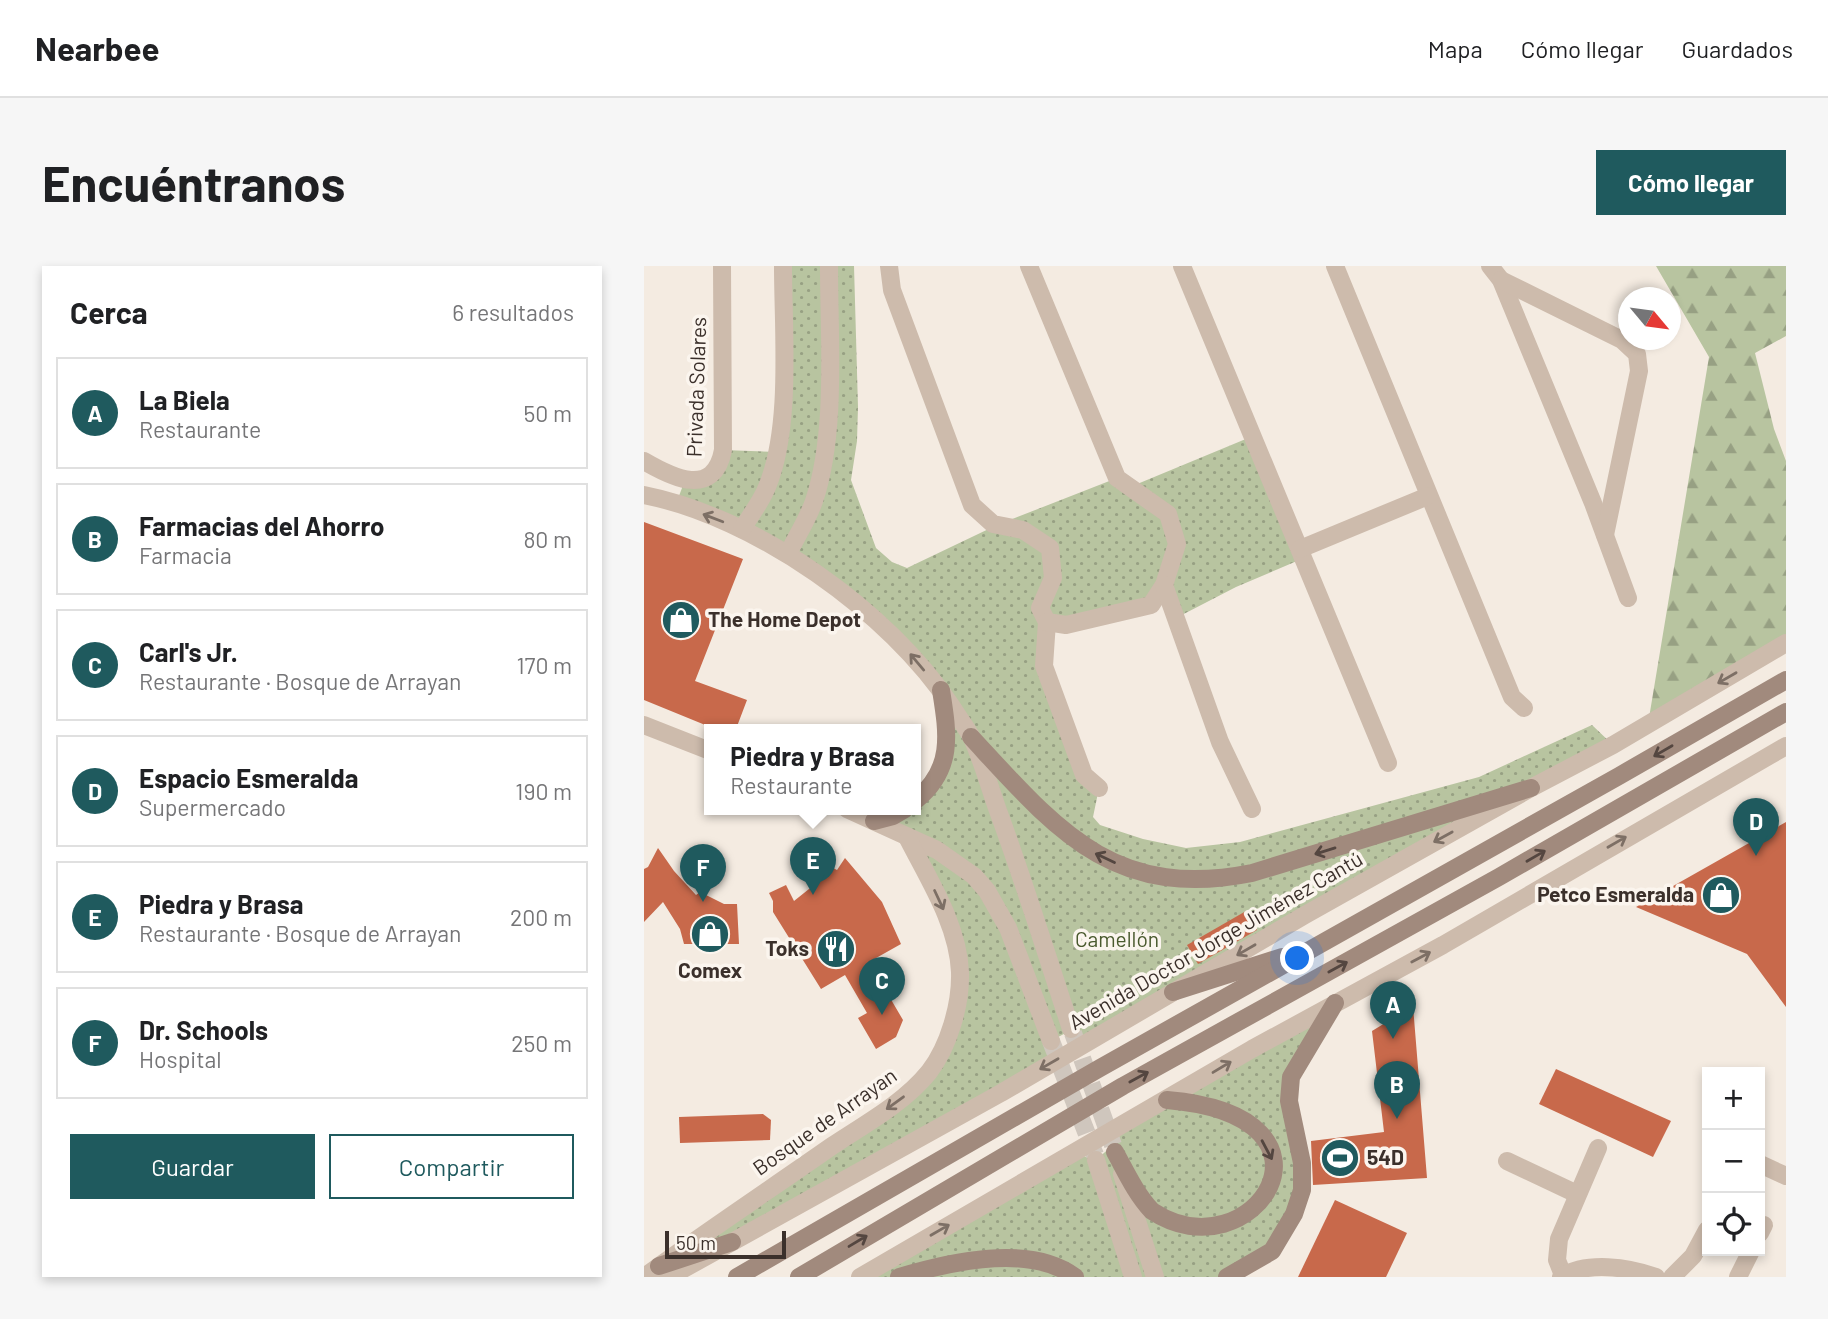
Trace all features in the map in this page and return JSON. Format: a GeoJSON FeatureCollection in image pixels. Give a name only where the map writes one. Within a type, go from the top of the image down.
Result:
{"type":"FeatureCollection","features":[{"type":"Feature","properties":{"kind":"main road"},"geometry":{"type":"LineString","coordinates":[[737,1277],[1040,1102],[1786,680]]}},
{"type":"Feature","properties":{"kind":"main road"},"geometry":{"type":"LineString","coordinates":[[921,795],[938,777],[945,757],[947,729],[941,690]]}},
{"type":"Feature","properties":{"kind":"main road"},"geometry":{"type":"LineString","coordinates":[[799,1277],[1123,1086],[1499,877],[1786,712]]}},
{"type":"Feature","properties":{"kind":"main road"},"geometry":{"type":"LineString","coordinates":[[971,737],[1059,828],[1081,845],[1132,869],[1174,878],[1213,879],[1252,873],[1531,788]]}},
{"type":"Feature","properties":{"kind":"main road"},"geometry":{"type":"LineString","coordinates":[[874,821],[895,815]]}},
{"type":"Feature","properties":{"kind":"main road"},"geometry":{"type":"LineString","coordinates":[[1173,992],[1318,946]]}},
{"type":"Feature","properties":{"kind":"main road"},"geometry":{"type":"LineString","coordinates":[[1227,1277],[1272,1251],[1294,1214],[1302,1190],[1302,1163],[1289,1101],[1291,1077],[1335,1003]]}},
{"type":"Feature","properties":{"kind":"main road"},"geometry":{"type":"LineString","coordinates":[[1167,1100],[1192,1102],[1220,1110],[1260,1137],[1271,1154],[1276,1180],[1268,1206],[1253,1228]]}},
{"type":"Feature","properties":{"kind":"main road"},"geometry":{"type":"LineString","coordinates":[[1114,1148],[1140,1195],[1153,1212],[1173,1229],[1203,1242]]}},
{"type":"Feature","properties":{"kind":"main road"},"geometry":{"type":"LineString","coordinates":[[664,1271],[732,1242]]}},
{"type":"Feature","properties":{"kind":"main road"},"geometry":{"type":"LineString","coordinates":[[899,1277],[978,1260],[1003,1259],[1040,1261],[1057,1266],[1075,1277]]}},
{"type":"Feature","properties":{"kind":"street","name":"Privada Solares"},"geometry":{"type":"LineString","coordinates":[[644,461],[685,480],[701,480],[711,476],[720,464],[723,450],[722,266]]}},
{"type":"Feature","properties":{"kind":"street"},"geometry":{"type":"LineString","coordinates":[[742,529],[767,490],[779,453],[783,408],[783,266]]}},
{"type":"Feature","properties":{"kind":"street"},"geometry":{"type":"LineString","coordinates":[[788,554],[813,504],[825,462],[830,266]]}},
{"type":"Feature","properties":{"kind":"street"},"geometry":{"type":"LineString","coordinates":[[889,266],[892,290],[972,505],[993,524],[1023,530],[1050,548],[1053,578],[1040,608],[1047,622],[1044,666],[1084,775],[1099,788]]}},
{"type":"Feature","properties":{"kind":"street"},"geometry":{"type":"LineString","coordinates":[[1029,266],[1117,478],[1168,514],[1177,544],[1164,585],[1151,604],[1066,625],[1047,622]]}},
{"type":"Feature","properties":{"kind":"street"},"geometry":{"type":"LineString","coordinates":[[1182,266],[1388,763]]}},
{"type":"Feature","properties":{"kind":"street"},"geometry":{"type":"LineString","coordinates":[[1335,266],[1512,696],[1524,708]]}},
{"type":"Feature","properties":{"kind":"street"},"geometry":{"type":"LineString","coordinates":[[1495,273],[1622,340],[1637,354],[1639,371],[1605,535]]}},
{"type":"Feature","properties":{"kind":"street"},"geometry":{"type":"LineString","coordinates":[[1495,273],[1605,535],[1628,598]]}},
{"type":"Feature","properties":{"kind":"street"},"geometry":{"type":"LineString","coordinates":[[644,495],[676,503],[742,529],[788,554],[830,583],[905,647],[941,690],[971,737],[1005,829],[1071,1029]]}},
{"type":"Feature","properties":{"kind":"street"},"geometry":{"type":"LineString","coordinates":[[1300,549],[1428,496]]}},
{"type":"Feature","properties":{"kind":"street"},"geometry":{"type":"LineString","coordinates":[[1164,585],[1220,742],[1252,809]]}},
{"type":"Feature","properties":{"kind":"street","name":"Avenida Doctor Jorge Jiménez Cantú"},"geometry":{"type":"LineString","coordinates":[[732,1242],[1001,1093],[1531,788],[1613,745],[1786,643]]}},
{"type":"Feature","properties":{"kind":"street"},"geometry":{"type":"LineString","coordinates":[[644,725],[704,749]]}},
{"type":"Feature","properties":{"kind":"street"},"geometry":{"type":"LineString","coordinates":[[860,1277],[1252,1049],[1443,945],[1786,746]]}},
{"type":"Feature","properties":{"kind":"street"},"geometry":{"type":"LineString","coordinates":[[860,815],[937,850],[974,876],[987,891],[1008,928],[1051,1041]]}},
{"type":"Feature","properties":{"kind":"street","name":"Bosque de Arrayan"},"geometry":{"type":"LineString","coordinates":[[644,1277],[664,1271],[879,1114],[920,1082],[936,1062],[952,1021],[959,993],[960,971],[950,926],[908,839]]}},
{"type":"Feature","properties":{"kind":"street"},"geometry":{"type":"LineString","coordinates":[[1114,1148],[1155,1277]]}},
{"type":"Feature","properties":{"kind":"street"},"geometry":{"type":"LineString","coordinates":[[1598,1148],[1559,1239],[1558,1260],[1562,1276],[1588,1269],[1616,1268],[1656,1277]]}},
{"type":"Feature","properties":{"kind":"street"},"geometry":{"type":"LineString","coordinates":[[1096,1160],[1133,1277]]}},
{"type":"Feature","properties":{"kind":"street"},"geometry":{"type":"LineString","coordinates":[[1507,1161],[1577,1194]]}},
{"type":"Feature","properties":{"kind":"street"},"geometry":{"type":"LineString","coordinates":[[1765,1166],[1786,1176]]}},
{"type":"Feature","properties":{"kind":"street"},"geometry":{"type":"LineString","coordinates":[[1672,1277],[1683,1269],[1702,1239]]}},
{"type":"Feature","properties":{"kind":"street"},"geometry":{"type":"LineString","coordinates":[[1738,1277],[1748,1256]]}},
{"type":"Feature","properties":{"kind":"green space","name":"Camellón"},"geometry":{"type":"Polygon","coordinates":[[[785,266],[854,266],[858,407],[857,441],[851,480],[876,548],[892,562],[907,568],[997,525],[1117,478],[1130,487],[1253,436],[1304,558],[1236,587],[1176,618],[1165,586],[1151,605],[1048,623],[1044,666],[1099,788],[1093,817],[1100,825],[1143,839],[1186,848],[1240,842],[1479,777],[1592,725],[1613,745],[1077,1048],[1071,1030],[1051,1041],[1056,1060],[668,1277],[644,1277],[929,1072],[960,971],[908,839],[874,821],[890,815],[921,815],[921,795],[938,777],[941,690],[830,583],[676,504],[685,480],[701,480],[723,450],[779,452],[785,266]]]}},
{"type":"Feature","properties":{"kind":"green space"},"geometry":{"type":"Polygon","coordinates":[[[1656,266],[1786,266],[1786,336],[1755,353],[1774,429],[1786,461],[1786,643],[1648,724],[1709,357],[1681,309],[1681,287],[1668,287],[1656,266]]]}},
{"type":"Feature","properties":{"kind":"green space"},"geometry":{"type":"Polygon","coordinates":[[[1335,1003],[1291,1077],[1302,1163],[1284,1233],[1227,1277],[860,1277],[1074,1153],[1096,1160],[1113,1145],[1118,1127],[1335,1003]]]}},
{"type":"Feature","properties":{"kind":"building","name":"The Home Depot"},"geometry":{"type":"Polygon","coordinates":[[[644,522],[743,559],[695,681],[747,700],[738,724],[704,725],[644,700],[644,522]]]}},
{"type":"Feature","properties":{"kind":"building"},"geometry":{"type":"Polygon","coordinates":[[[1786,822],[1786,1007],[1747,954],[1636,907],[1786,822]]]}},
{"type":"Feature","properties":{"kind":"building"},"geometry":{"type":"Polygon","coordinates":[[[658,848],[696,895],[700,892],[724,904],[737,904],[739,944],[684,944],[680,929],[663,902],[644,922],[644,869],[648,867],[658,848]]]}},
{"type":"Feature","properties":{"kind":"building"},"geometry":{"type":"Polygon","coordinates":[[[845,858],[882,902],[901,944],[869,962],[903,1020],[896,1037],[876,1049],[858,1018],[867,1013],[845,975],[821,989],[773,912],[773,901],[769,893],[786,885],[794,901],[814,885],[829,866],[837,870],[845,858]]]}},
{"type":"Feature","properties":{"kind":"building"},"geometry":{"type":"Polygon","coordinates":[[[1246,911],[1257,930],[1198,964],[1187,945],[1246,911]]]}},
{"type":"Feature","properties":{"kind":"building"},"geometry":{"type":"Polygon","coordinates":[[[1413,1006],[1427,1178],[1313,1185],[1311,1141],[1384,1132],[1372,1031],[1413,1006]]]}},
{"type":"Feature","properties":{"kind":"building"},"geometry":{"type":"Polygon","coordinates":[[[1556,1069],[1671,1121],[1653,1157],[1539,1104],[1556,1069]]]}},
{"type":"Feature","properties":{"kind":"building"},"geometry":{"type":"Polygon","coordinates":[[[763,1114],[771,1120],[770,1140],[680,1143],[679,1117],[763,1114]]]}},
{"type":"Feature","properties":{"kind":"building"},"geometry":{"type":"Polygon","coordinates":[[[1335,1200],[1407,1233],[1386,1277],[1298,1277],[1335,1200]]]}},
{"type":"Feature","properties":{"kind":"tunnel"},"geometry":{"type":"LineString","coordinates":[[1073,1033],[1113,1145]]}},
{"type":"Feature","properties":{"kind":"tunnel"},"geometry":{"type":"LineString","coordinates":[[1051,1041],[1095,1155]]}},
{"type":"Feature","properties":{"kind":"place","name":"The Home Depot"},"geometry":{"type":"Point","coordinates":[681,620]}},
{"type":"Feature","properties":{"kind":"place","name":"Espacio Esmeralda"},"geometry":{"type":"Point","coordinates":[1756,856]}},
{"type":"Feature","properties":{"kind":"place","name":"Piedra y Brasa"},"geometry":{"type":"Point","coordinates":[813,895]}},
{"type":"Feature","properties":{"kind":"place","name":"Petco Esmeralda"},"geometry":{"type":"Point","coordinates":[1721,895]}},
{"type":"Feature","properties":{"kind":"place","name":"Dr. Schools"},"geometry":{"type":"Point","coordinates":[703,902]}},
{"type":"Feature","properties":{"kind":"place","name":"Comex"},"geometry":{"type":"Point","coordinates":[710,934]}},
{"type":"Feature","properties":{"kind":"place","name":"Toks"},"geometry":{"type":"Point","coordinates":[836,949]}},
{"type":"Feature","properties":{"kind":"place","name":"Carl's Jr."},"geometry":{"type":"Point","coordinates":[882,1015]}},
{"type":"Feature","properties":{"kind":"place","name":"La Biela"},"geometry":{"type":"Point","coordinates":[1393,1039]}},
{"type":"Feature","properties":{"kind":"place","name":"Farmacias del Ahorro"},"geometry":{"type":"Point","coordinates":[1397,1119]}},
{"type":"Feature","properties":{"kind":"place","name":"54D"},"geometry":{"type":"Point","coordinates":[1340,1158]}}]}
